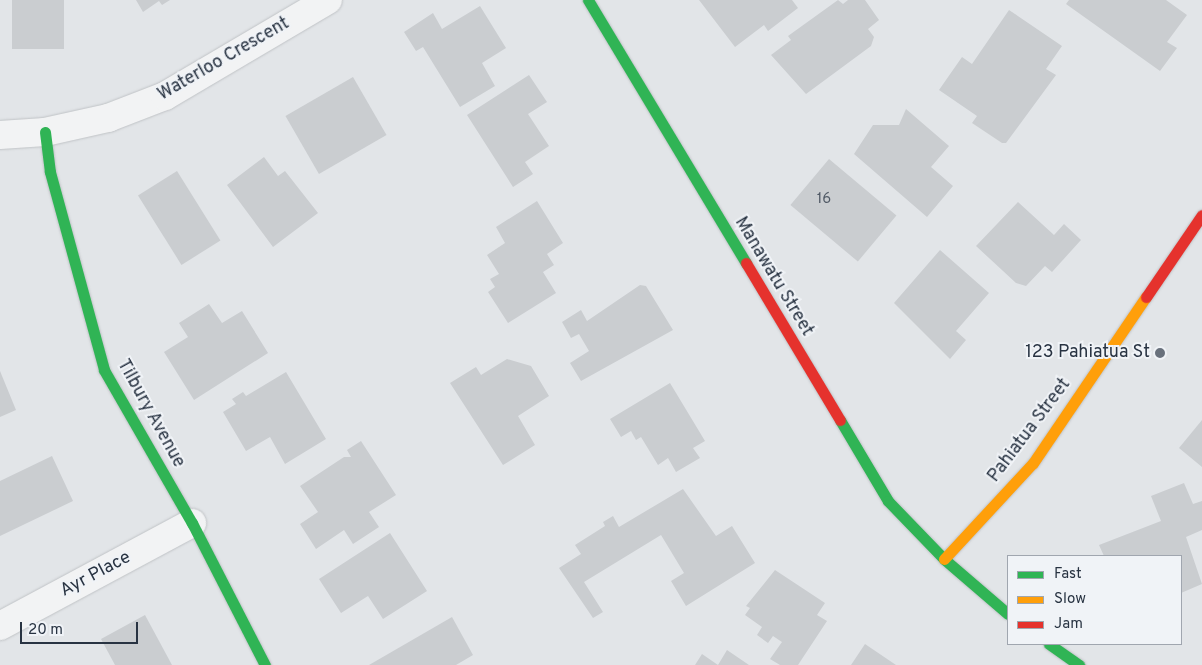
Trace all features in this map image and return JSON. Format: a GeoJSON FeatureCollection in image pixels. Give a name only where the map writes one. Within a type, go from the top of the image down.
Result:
{"type":"FeatureCollection","features":[{"type":"Feature","properties":{"kind":"street","name":"Waterloo Crescent"},"geometry":{"type":"LineString","coordinates":[[0,135],[45,132],[108,118],[166,96],[328,0]]}},
{"type":"Feature","properties":{"kind":"street","name":"Manawatu Street"},"geometry":{"type":"LineString","coordinates":[[588,0],[857,453],[888,501],[944,559],[1007,613]]}},
{"type":"Feature","properties":{"kind":"street","name":"Tilbury Avenue"},"geometry":{"type":"LineString","coordinates":[[45,132],[50,172],[104,370],[192,523],[265,665]]}},
{"type":"Feature","properties":{"kind":"street","name":"Pahiatua Street"},"geometry":{"type":"LineString","coordinates":[[944,559],[1033,463],[1202,215]]}},
{"type":"Feature","properties":{"kind":"street","name":"Ayr Place"},"geometry":{"type":"LineString","coordinates":[[0,626],[192,523]]}},
{"type":"Feature","properties":{"kind":"street"},"geometry":{"type":"LineString","coordinates":[[1050,645],[1078,665]]}},
{"type":"Feature","properties":{"kind":"building"},"geometry":{"type":"Polygon","coordinates":[[[12,0],[64,0],[64,49],[12,49],[12,0]]]}},
{"type":"Feature","properties":{"kind":"building"},"geometry":{"type":"Polygon","coordinates":[[[136,0],[170,0],[162,5],[159,1],[143,12],[136,0]]]}},
{"type":"Feature","properties":{"kind":"building"},"geometry":{"type":"Polygon","coordinates":[[[699,0],[792,0],[798,8],[768,31],[764,25],[735,47],[699,0]]]}},
{"type":"Feature","properties":{"kind":"building"},"geometry":{"type":"Polygon","coordinates":[[[838,0],[843,4],[848,0],[865,0],[879,20],[868,29],[874,37],[871,46],[806,94],[771,55],[791,40],[788,36],[838,0]]]}},
{"type":"Feature","properties":{"kind":"building"},"geometry":{"type":"Polygon","coordinates":[[[1069,0],[1166,0],[1187,15],[1167,42],[1177,48],[1160,71],[1066,4],[1069,0]]]}},
{"type":"Feature","properties":{"kind":"building"},"geometry":{"type":"Polygon","coordinates":[[[480,6],[506,48],[482,63],[495,86],[460,107],[423,47],[416,51],[404,32],[433,13],[442,29],[480,6]]]}},
{"type":"Feature","properties":{"kind":"building"},"geometry":{"type":"Polygon","coordinates":[[[1009,10],[1062,46],[1046,69],[1056,75],[1006,143],[1002,143],[972,123],[977,116],[939,90],[962,57],[972,64],[1009,10]]]}},
{"type":"Feature","properties":{"kind":"building"},"geometry":{"type":"Polygon","coordinates":[[[529,75],[547,102],[528,114],[549,146],[525,162],[533,174],[513,187],[467,115],[529,75]]]}},
{"type":"Feature","properties":{"kind":"building"},"geometry":{"type":"Polygon","coordinates":[[[353,77],[386,135],[319,174],[285,116],[353,77]]]}},
{"type":"Feature","properties":{"kind":"building"},"geometry":{"type":"Polygon","coordinates":[[[906,109],[949,146],[931,167],[953,186],[927,217],[854,154],[873,125],[899,125],[906,109]]]}},
{"type":"Feature","properties":{"kind":"building"},"geometry":{"type":"Polygon","coordinates":[[[264,157],[278,176],[285,171],[318,213],[273,247],[227,185],[264,157]]]}},
{"type":"Feature","properties":{"kind":"building"},"geometry":{"type":"Polygon","coordinates":[[[829,159],[896,216],[858,262],[790,205],[829,159]]]}},
{"type":"Feature","properties":{"kind":"building"},"geometry":{"type":"Polygon","coordinates":[[[177,171],[220,241],[181,265],[138,195],[177,171]]]}},
{"type":"Feature","properties":{"kind":"building"},"geometry":{"type":"Polygon","coordinates":[[[537,201],[563,243],[547,254],[554,265],[543,272],[556,293],[508,323],[488,292],[495,287],[490,279],[499,274],[487,255],[505,243],[496,227],[537,201]]]}},
{"type":"Feature","properties":{"kind":"building"},"geometry":{"type":"Polygon","coordinates":[[[1018,202],[1054,235],[1064,224],[1081,240],[1052,272],[1045,266],[1026,286],[1016,283],[976,246],[1018,202]]]}},
{"type":"Feature","properties":{"kind":"building"},"geometry":{"type":"Polygon","coordinates":[[[940,250],[989,293],[956,331],[966,340],[950,359],[894,303],[940,250]]]}},
{"type":"Feature","properties":{"kind":"building"},"geometry":{"type":"Polygon","coordinates":[[[640,285],[646,286],[673,330],[581,381],[570,363],[589,351],[579,334],[571,338],[562,322],[581,310],[587,321],[640,285]]]}},
{"type":"Feature","properties":{"kind":"building"},"geometry":{"type":"Polygon","coordinates":[[[209,304],[222,323],[242,311],[268,353],[194,400],[164,352],[188,337],[179,323],[209,304]]]}},
{"type":"Feature","properties":{"kind":"building"},"geometry":{"type":"Polygon","coordinates":[[[507,359],[531,366],[549,396],[518,416],[535,445],[503,465],[450,383],[476,367],[481,375],[507,359]]]}},
{"type":"Feature","properties":{"kind":"building"},"geometry":{"type":"Polygon","coordinates":[[[0,371],[16,410],[0,417],[0,371]]]}},
{"type":"Feature","properties":{"kind":"building"},"geometry":{"type":"Polygon","coordinates":[[[286,372],[326,439],[285,464],[270,437],[246,451],[223,412],[236,404],[232,399],[243,392],[246,396],[286,372]]]}},
{"type":"Feature","properties":{"kind":"building"},"geometry":{"type":"Polygon","coordinates":[[[670,383],[705,441],[693,448],[700,458],[676,472],[668,458],[658,465],[641,437],[636,440],[631,431],[621,437],[610,419],[670,383]]]}},
{"type":"Feature","properties":{"kind":"building"},"geometry":{"type":"Polygon","coordinates":[[[1202,420],[1202,467],[1179,448],[1202,420]]]}},
{"type":"Feature","properties":{"kind":"building"},"geometry":{"type":"Polygon","coordinates":[[[361,441],[396,495],[369,512],[379,527],[353,544],[344,530],[316,549],[300,524],[318,512],[300,486],[344,457],[351,457],[347,450],[361,441]]]}},
{"type":"Feature","properties":{"kind":"building"},"geometry":{"type":"Polygon","coordinates":[[[52,456],[73,501],[0,536],[0,481],[52,456]]]}},
{"type":"Feature","properties":{"kind":"building"},"geometry":{"type":"Polygon","coordinates":[[[1184,483],[1193,504],[1202,501],[1202,530],[1186,537],[1202,584],[1182,593],[1182,555],[1104,555],[1099,545],[1161,521],[1151,496],[1184,483]]]}},
{"type":"Feature","properties":{"kind":"building"},"geometry":{"type":"Polygon","coordinates":[[[683,489],[716,536],[732,526],[755,563],[686,606],[671,581],[684,573],[661,535],[584,582],[603,612],[593,618],[559,568],[581,554],[575,545],[605,526],[603,522],[613,516],[619,527],[683,489]]]}},
{"type":"Feature","properties":{"kind":"building"},"geometry":{"type":"Polygon","coordinates":[[[390,533],[427,591],[383,619],[368,596],[341,613],[319,579],[390,533]]]}},
{"type":"Feature","properties":{"kind":"building"},"geometry":{"type":"Polygon","coordinates":[[[775,570],[825,603],[817,615],[827,621],[798,665],[780,665],[770,659],[782,642],[773,636],[768,643],[757,635],[762,627],[745,615],[750,608],[746,606],[775,570]]]}},
{"type":"Feature","properties":{"kind":"building"},"geometry":{"type":"Polygon","coordinates":[[[145,615],[172,665],[115,665],[101,639],[145,615]]]}},
{"type":"Feature","properties":{"kind":"building"},"geometry":{"type":"Polygon","coordinates":[[[452,617],[473,655],[456,665],[369,665],[452,617]]]}},
{"type":"Feature","properties":{"kind":"building"},"geometry":{"type":"Polygon","coordinates":[[[865,644],[896,665],[851,665],[865,644]]]}},
{"type":"Feature","properties":{"kind":"building"},"geometry":{"type":"Polygon","coordinates":[[[727,650],[749,665],[718,665],[727,650]]]}},
{"type":"Feature","properties":{"kind":"building"},"geometry":{"type":"Polygon","coordinates":[[[702,654],[718,665],[695,665],[702,654]]]}},
{"type":"Feature","properties":{"kind":"traffic: fast"},"geometry":{"type":"LineString","coordinates":[[588,0],[746,263]]}},
{"type":"Feature","properties":{"kind":"traffic: fast"},"geometry":{"type":"LineString","coordinates":[[45,132],[50,172],[104,370],[192,523],[265,665]]}},
{"type":"Feature","properties":{"kind":"traffic: fast"},"geometry":{"type":"LineString","coordinates":[[840,420],[888,501],[944,559],[1007,613]]}},
{"type":"Feature","properties":{"kind":"traffic: fast"},"geometry":{"type":"LineString","coordinates":[[1050,645],[1079,665]]}},
{"type":"Feature","properties":{"kind":"traffic: slow"},"geometry":{"type":"LineString","coordinates":[[944,559],[1033,463],[1146,297]]}},
{"type":"Feature","properties":{"kind":"traffic: jam"},"geometry":{"type":"LineString","coordinates":[[1146,297],[1202,215]]}},
{"type":"Feature","properties":{"kind":"traffic: jam"},"geometry":{"type":"LineString","coordinates":[[746,263],[840,420]]}},
{"type":"Feature","properties":{"kind":"place","name":"123 Pahiatua St"},"geometry":{"type":"Point","coordinates":[1160,353]}}]}
